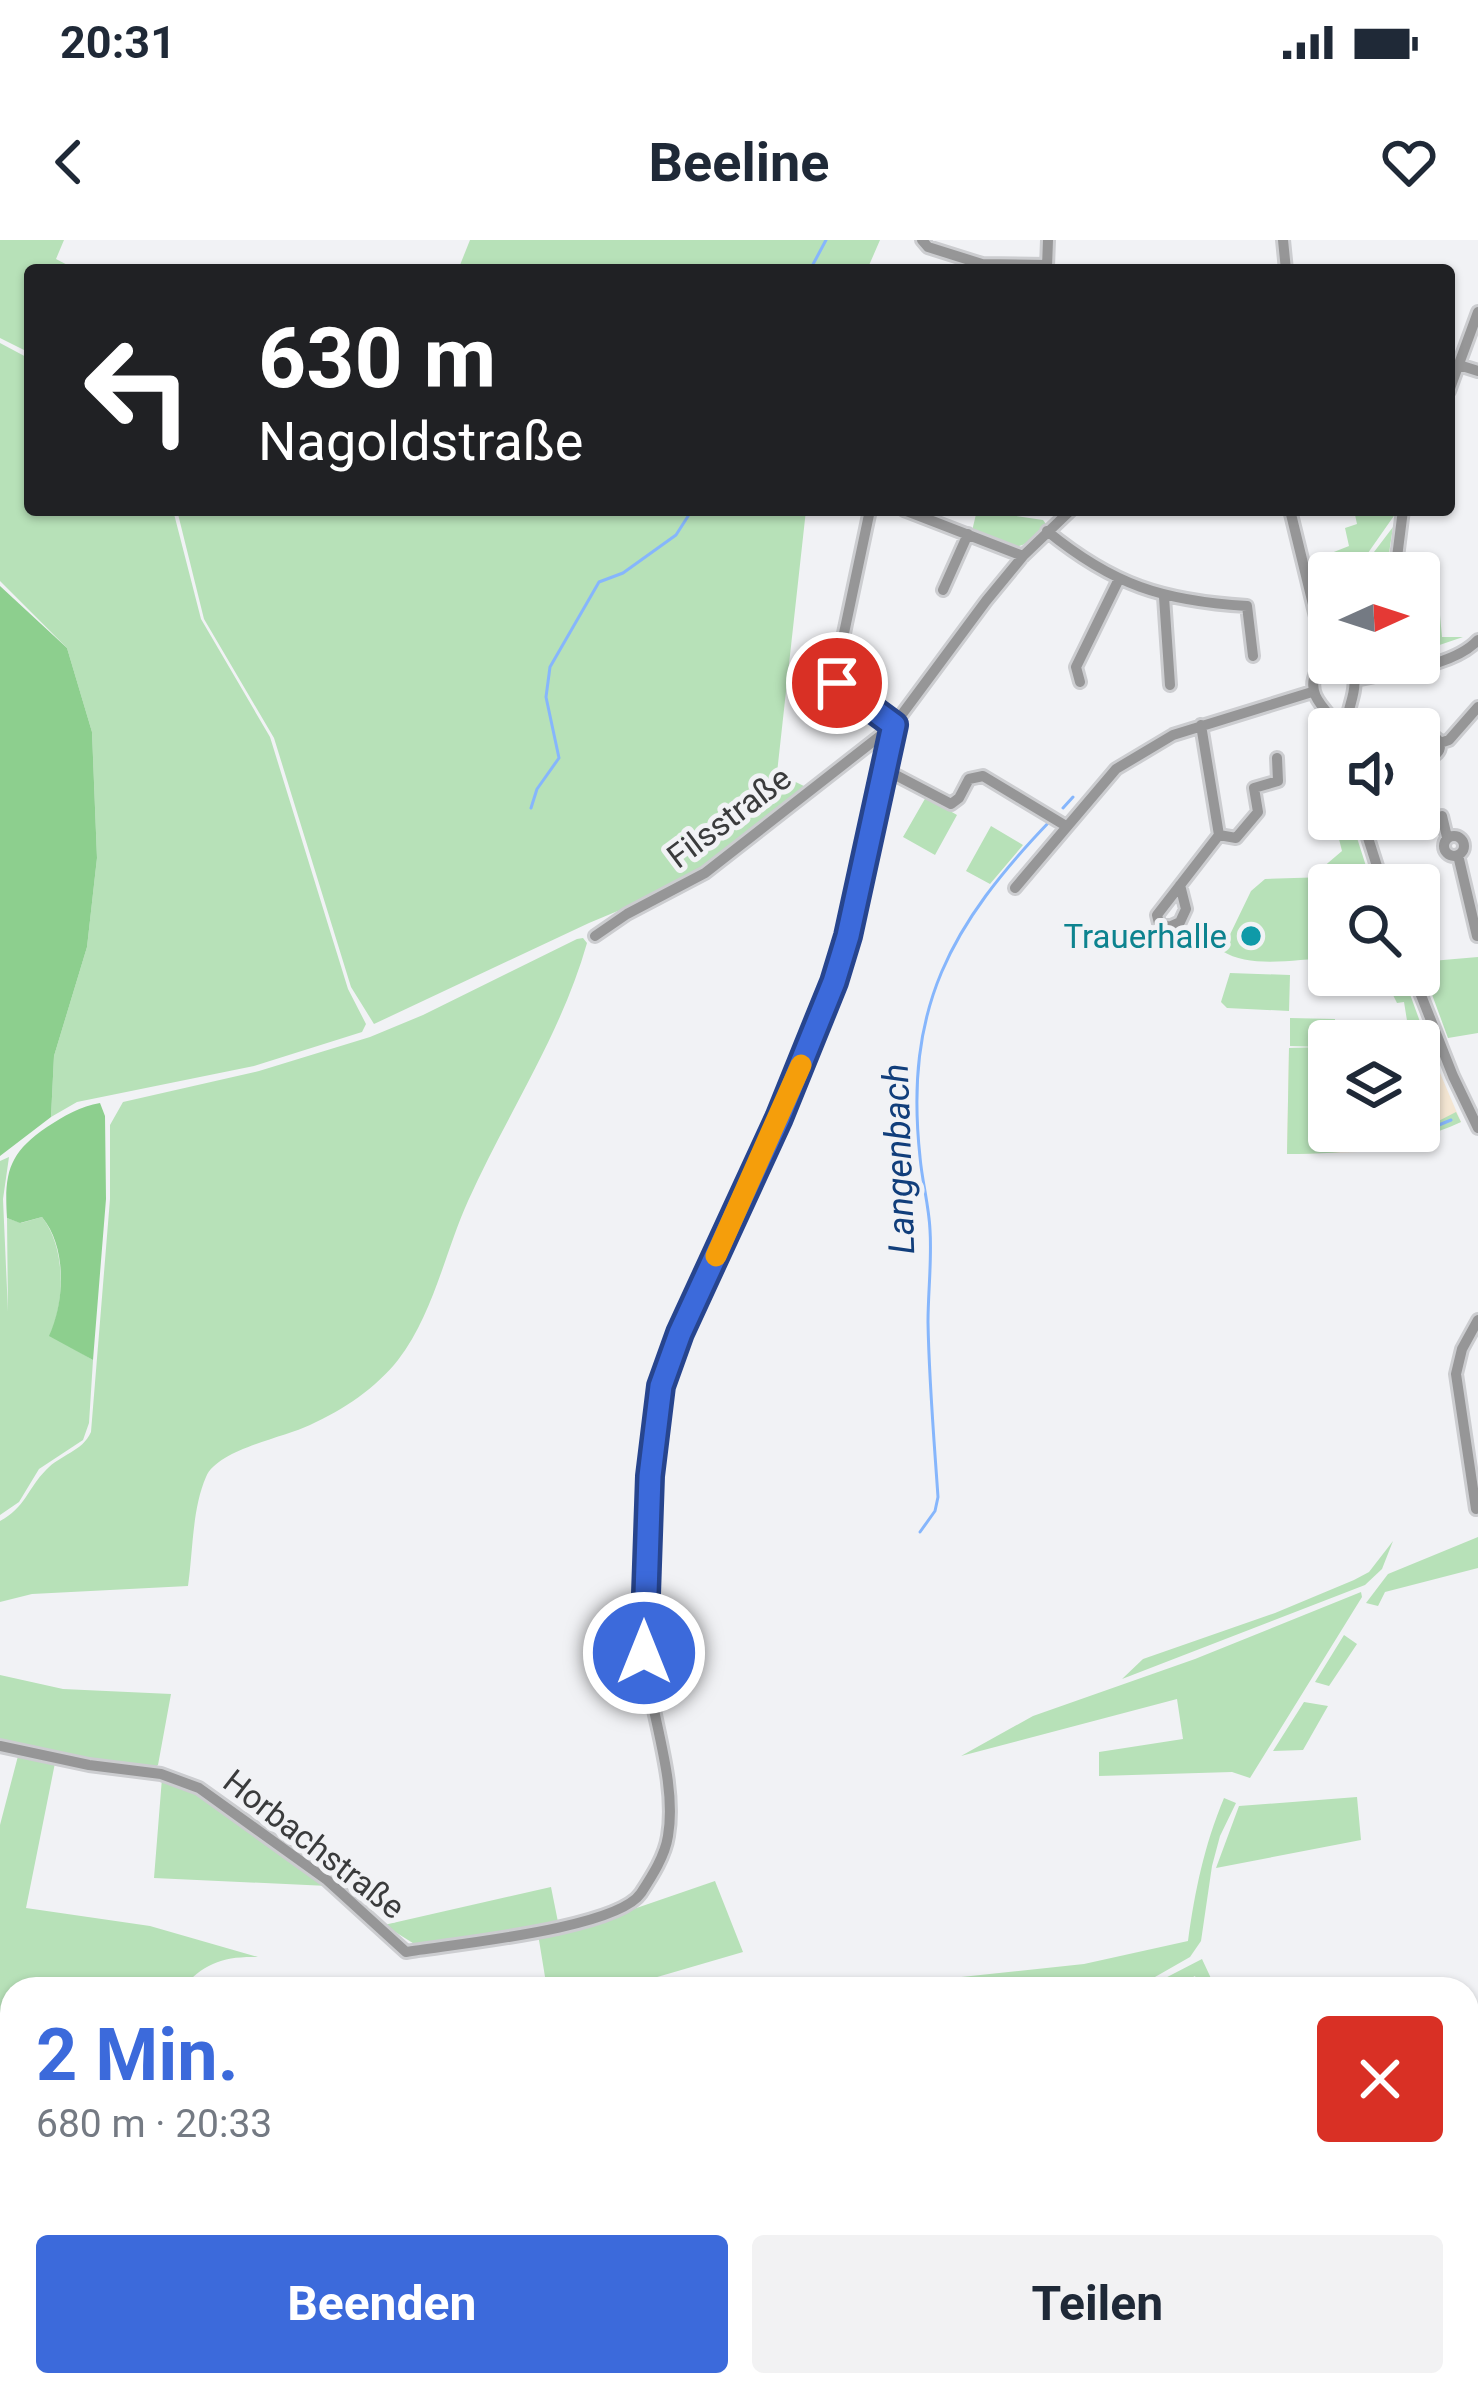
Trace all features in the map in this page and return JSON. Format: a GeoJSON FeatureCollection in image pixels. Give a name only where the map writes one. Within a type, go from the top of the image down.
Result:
{"type":"FeatureCollection","features":[{"type":"Feature","properties":{"kind":"street"},"geometry":{"type":"LineString","coordinates":[[922,240],[928,247],[982,264]]}},
{"type":"Feature","properties":{"kind":"street"},"geometry":{"type":"LineString","coordinates":[[1455,376],[1478,312]]}},
{"type":"Feature","properties":{"kind":"street"},"geometry":{"type":"LineString","coordinates":[[1459,365],[1478,371]]}},
{"type":"Feature","properties":{"kind":"street"},"geometry":{"type":"LineString","coordinates":[[869,516],[837,683],[894,725]]}},
{"type":"Feature","properties":{"kind":"street"},"geometry":{"type":"LineString","coordinates":[[930,516],[1023,556]]}},
{"type":"Feature","properties":{"kind":"street","name":"Filsstraße"},"geometry":{"type":"LineString","coordinates":[[595,936],[705,874],[894,725],[1059,516]]}},
{"type":"Feature","properties":{"kind":"street"},"geometry":{"type":"LineString","coordinates":[[1291,516],[1308,583]]}},
{"type":"Feature","properties":{"kind":"street"},"geometry":{"type":"LineString","coordinates":[[1398,552],[1402,516]]}},
{"type":"Feature","properties":{"kind":"street"},"geometry":{"type":"LineString","coordinates":[[1047,531],[1118,581],[1164,597],[1247,606],[1252,656]]}},
{"type":"Feature","properties":{"kind":"street"},"geometry":{"type":"LineString","coordinates":[[943,590],[968,534]]}},
{"type":"Feature","properties":{"kind":"street"},"geometry":{"type":"LineString","coordinates":[[1080,682],[1076,667],[1118,581]]}},
{"type":"Feature","properties":{"kind":"street"},"geometry":{"type":"LineString","coordinates":[[1164,597],[1170,685]]}},
{"type":"Feature","properties":{"kind":"street"},"geometry":{"type":"LineString","coordinates":[[1440,657],[1475,649]]}},
{"type":"Feature","properties":{"kind":"street"},"geometry":{"type":"LineString","coordinates":[[1312,684],[1312,692],[1325,706],[1347,704]]}},
{"type":"Feature","properties":{"kind":"street"},"geometry":{"type":"LineString","coordinates":[[1346,708],[1356,684]]}},
{"type":"Feature","properties":{"kind":"street"},"geometry":{"type":"LineString","coordinates":[[1015,888],[1116,769],[1173,734],[1312,692]]}},
{"type":"Feature","properties":{"kind":"street"},"geometry":{"type":"LineString","coordinates":[[1440,743],[1449,740],[1478,707]]}},
{"type":"Feature","properties":{"kind":"street","name":"Horbachstraße"},"geometry":{"type":"LineString","coordinates":[[0,1746],[160,1774],[199,1788],[327,1880],[406,1952],[572,1924],[633,1904],[658,1863],[669,1831],[643,1618],[650,1476],[661,1386],[834,982],[894,725]]}},
{"type":"Feature","properties":{"kind":"street"},"geometry":{"type":"LineString","coordinates":[[1180,885],[1219,835],[1201,725]]}},
{"type":"Feature","properties":{"kind":"street"},"geometry":{"type":"LineString","coordinates":[[1433,736],[1440,743],[1430,760],[1421,751],[1421,740],[1433,736]]}},
{"type":"Feature","properties":{"kind":"street"},"geometry":{"type":"LineString","coordinates":[[1219,835],[1236,838],[1258,812],[1254,788],[1278,782],[1277,758]]}},
{"type":"Feature","properties":{"kind":"street"},"geometry":{"type":"LineString","coordinates":[[884,769],[951,805],[969,779],[983,776],[1066,826]]}},
{"type":"Feature","properties":{"kind":"street"},"geometry":{"type":"LineString","coordinates":[[1442,816],[1448,837],[1457,836],[1461,849],[1477,936]]}},
{"type":"Feature","properties":{"kind":"street"},"geometry":{"type":"LineString","coordinates":[[1461,849],[1478,836]]}},
{"type":"Feature","properties":{"kind":"street"},"geometry":{"type":"LineString","coordinates":[[1421,996],[1478,1127]]}},
{"type":"Feature","properties":{"kind":"street"},"geometry":{"type":"LineString","coordinates":[[1476,1509],[1476,1483],[1456,1374],[1462,1349],[1478,1320]]}},
{"type":"Feature","properties":{"kind":"shaded area"},"geometry":{"type":"Polygon","coordinates":[[[1289,1048],[1308,1048],[1308,1152],[1358,1152],[1287,1154],[1289,1048]]]}},
{"type":"Feature","properties":{"kind":"shaded area"},"geometry":{"type":"Polygon","coordinates":[[[1440,1073],[1461,1122],[1440,1130],[1440,1073]]]}},
{"type":"Feature","properties":{"kind":"green space"},"geometry":{"type":"Polygon","coordinates":[[[0,240],[64,240],[56,259],[66,264],[24,264],[24,350],[0,338],[0,240]]]}},
{"type":"Feature","properties":{"kind":"green space"},"geometry":{"type":"Polygon","coordinates":[[[470,240],[880,240],[870,264],[460,264],[470,240]]]}},
{"type":"Feature","properties":{"kind":"green space"},"geometry":{"type":"Polygon","coordinates":[[[0,343],[24,356],[24,516],[175,516],[201,619],[270,737],[348,989],[366,1024],[362,1032],[254,1066],[77,1102],[51,1117],[54,1056],[87,947],[97,858],[92,732],[67,648],[0,581],[0,343]]]}},
{"type":"Feature","properties":{"kind":"green space"},"geometry":{"type":"Polygon","coordinates":[[[178,516],[805,516],[777,773],[806,787],[687,882],[374,1024],[351,987],[274,738],[204,619],[178,516]]]}},
{"type":"Feature","properties":{"kind":"green space"},"geometry":{"type":"Polygon","coordinates":[[[976,516],[1017,516],[1046,524],[1027,542],[1012,547],[972,531],[976,516]]]}},
{"type":"Feature","properties":{"kind":"green space"},"geometry":{"type":"Polygon","coordinates":[[[1355,516],[1394,516],[1369,552],[1334,552],[1349,546],[1345,528],[1357,524],[1355,516]]]}},
{"type":"Feature","properties":{"kind":"green space"},"geometry":{"type":"Polygon","coordinates":[[[1393,527],[1389,552],[1374,552],[1393,527]]]}},
{"type":"Feature","properties":{"kind":"green space"},"geometry":{"type":"Polygon","coordinates":[[[0,586],[67,648],[92,732],[97,858],[87,947],[54,1056],[51,1117],[0,1156],[0,586]]]}},
{"type":"Feature","properties":{"kind":"green space"},"geometry":{"type":"Polygon","coordinates":[[[1440,615],[1442,637],[1463,637],[1440,645],[1440,615]]]}},
{"type":"Feature","properties":{"kind":"green space"},"geometry":{"type":"Polygon","coordinates":[[[926,797],[957,815],[935,855],[903,837],[926,797]]]}},
{"type":"Feature","properties":{"kind":"green space"},"geometry":{"type":"Polygon","coordinates":[[[991,826],[1023,845],[990,884],[966,871],[991,826]]]}},
{"type":"Feature","properties":{"kind":"green space"},"geometry":{"type":"Polygon","coordinates":[[[1339,840],[1358,840],[1365,864],[1327,864],[1342,851],[1339,840]]]}},
{"type":"Feature","properties":{"kind":"green space"},"geometry":{"type":"Polygon","coordinates":[[[1308,878],[1308,960],[1246,960],[1222,951],[1251,891],[1265,879],[1308,878]]]}},
{"type":"Feature","properties":{"kind":"green space"},"geometry":{"type":"Polygon","coordinates":[[[577,939],[587,943],[563,1010],[468,1201],[420,1323],[389,1370],[335,1412],[237,1452],[213,1467],[198,1503],[188,1586],[32,1594],[0,1602],[0,1521],[21,1504],[46,1470],[91,1432],[110,1199],[110,1125],[123,1102],[259,1071],[370,1037],[577,939]]]}},
{"type":"Feature","properties":{"kind":"green space"},"geometry":{"type":"Polygon","coordinates":[[[1478,957],[1478,1033],[1448,1038],[1433,996],[1440,996],[1440,960],[1478,957]]]}},
{"type":"Feature","properties":{"kind":"green space"},"geometry":{"type":"Polygon","coordinates":[[[1230,973],[1290,975],[1289,1011],[1227,1008],[1221,1002],[1230,973]]]}},
{"type":"Feature","properties":{"kind":"green space"},"geometry":{"type":"Polygon","coordinates":[[[1394,996],[1411,996],[1419,1020],[1407,1020],[1404,1002],[1397,1003],[1394,996]]]}},
{"type":"Feature","properties":{"kind":"green space"},"geometry":{"type":"Polygon","coordinates":[[[1290,1018],[1335,1019],[1308,1020],[1308,1047],[1290,1046],[1290,1018]]]}},
{"type":"Feature","properties":{"kind":"green space"},"geometry":{"type":"Polygon","coordinates":[[[1308,1047],[1308,1152],[1341,1152],[1287,1154],[1289,1048],[1308,1047]]]}},
{"type":"Feature","properties":{"kind":"green space"},"geometry":{"type":"Polygon","coordinates":[[[100,1103],[105,1116],[106,1199],[93,1360],[49,1336],[60,1291],[56,1243],[42,1217],[20,1223],[7,1218],[7,1188],[17,1155],[34,1136],[73,1112],[100,1103]]]}},
{"type":"Feature","properties":{"kind":"green space"},"geometry":{"type":"Polygon","coordinates":[[[1456,1112],[1461,1122],[1440,1130],[1440,1120],[1456,1112]]]}},
{"type":"Feature","properties":{"kind":"green space"},"geometry":{"type":"Polygon","coordinates":[[[9,1157],[3,1199],[8,1312],[7,1218],[21,1223],[42,1217],[55,1244],[61,1275],[50,1335],[93,1360],[89,1423],[83,1440],[39,1469],[19,1502],[0,1515],[0,1161],[9,1157]]]}},
{"type":"Feature","properties":{"kind":"green space"},"geometry":{"type":"Polygon","coordinates":[[[1478,1537],[1478,1568],[1385,1592],[1378,1606],[1366,1603],[1388,1574],[1478,1537]]]}},
{"type":"Feature","properties":{"kind":"green space"},"geometry":{"type":"Polygon","coordinates":[[[1393,1541],[1382,1569],[1365,1585],[1122,1679],[1143,1659],[1354,1580],[1369,1572],[1393,1541]]]}},
{"type":"Feature","properties":{"kind":"green space"},"geometry":{"type":"Polygon","coordinates":[[[1361,1592],[1250,1778],[1232,1772],[1099,1776],[1099,1752],[1183,1739],[1177,1699],[961,1756],[1033,1716],[1195,1659],[1361,1592]]]}},
{"type":"Feature","properties":{"kind":"green space"},"geometry":{"type":"Polygon","coordinates":[[[1344,1635],[1357,1644],[1329,1686],[1315,1682],[1344,1635]]]}},
{"type":"Feature","properties":{"kind":"green space"},"geometry":{"type":"Polygon","coordinates":[[[0,1675],[63,1689],[171,1694],[158,1765],[101,1763],[0,1741],[0,1675]]]}},
{"type":"Feature","properties":{"kind":"green space"},"geometry":{"type":"Polygon","coordinates":[[[1304,1702],[1328,1706],[1303,1750],[1273,1751],[1304,1702]]]}},
{"type":"Feature","properties":{"kind":"green space"},"geometry":{"type":"Polygon","coordinates":[[[18,1756],[55,1763],[26,1908],[150,1926],[258,1957],[215,1963],[194,1977],[0,1977],[0,1825],[18,1756]]]}},
{"type":"Feature","properties":{"kind":"green space"},"geometry":{"type":"Polygon","coordinates":[[[162,1778],[188,1787],[328,1886],[154,1878],[162,1778]]]}},
{"type":"Feature","properties":{"kind":"green space"},"geometry":{"type":"Polygon","coordinates":[[[1357,1797],[1361,1840],[1216,1868],[1239,1806],[1357,1797]]]}},
{"type":"Feature","properties":{"kind":"green space"},"geometry":{"type":"Polygon","coordinates":[[[1224,1798],[1236,1803],[1212,1866],[1201,1941],[1190,1957],[1155,1977],[961,1977],[1084,1964],[1188,1941],[1211,1834],[1224,1798]]]}},
{"type":"Feature","properties":{"kind":"green space"},"geometry":{"type":"Polygon","coordinates":[[[715,1881],[743,1952],[657,1977],[545,1977],[538,1934],[590,1924],[715,1881]]]}},
{"type":"Feature","properties":{"kind":"green space"},"geometry":{"type":"Polygon","coordinates":[[[551,1887],[558,1922],[416,1945],[384,1925],[551,1887]]]}},
{"type":"Feature","properties":{"kind":"green space"},"geometry":{"type":"Polygon","coordinates":[[[1202,1959],[1210,1977],[1195,1976],[1167,1977],[1202,1959]]]}},
{"type":"Feature","properties":{"kind":"waterway"},"geometry":{"type":"LineString","coordinates":[[813,264],[826,240]]}},
{"type":"Feature","properties":{"kind":"waterway"},"geometry":{"type":"LineString","coordinates":[[531,808],[537,789],[559,758],[546,697],[550,667],[599,582],[623,573],[676,535],[688,516]]}},
{"type":"Feature","properties":{"kind":"waterway","name":"Langenbach"},"geometry":{"type":"LineString","coordinates":[[1063,808],[1073,797]]}},
{"type":"Feature","properties":{"kind":"waterway","name":"Langenbach"},"geometry":{"type":"LineString","coordinates":[[920,1532],[935,1511],[938,1497],[929,1344],[930,1230],[917,1104],[920,1056],[928,1013],[961,933],[1051,820]]}},
{"type":"Feature","properties":{"kind":"waterway"},"geometry":{"type":"LineString","coordinates":[[1440,1125],[1451,1120]]}},
{"type":"Feature","properties":{"kind":"slow traffic"},"geometry":{"type":"LineString","coordinates":[[716,1256],[801,1065]]}},
{"type":"Feature","properties":{"kind":"place","name":"Trauerhalle"},"geometry":{"type":"Point","coordinates":[1251,936]}},
{"type":"Feature","properties":{"kind":"route"},"geometry":{"type":"LineString","coordinates":[[644,1653],[650,1476],[661,1386],[834,982],[894,725],[837,683]]}}]}
